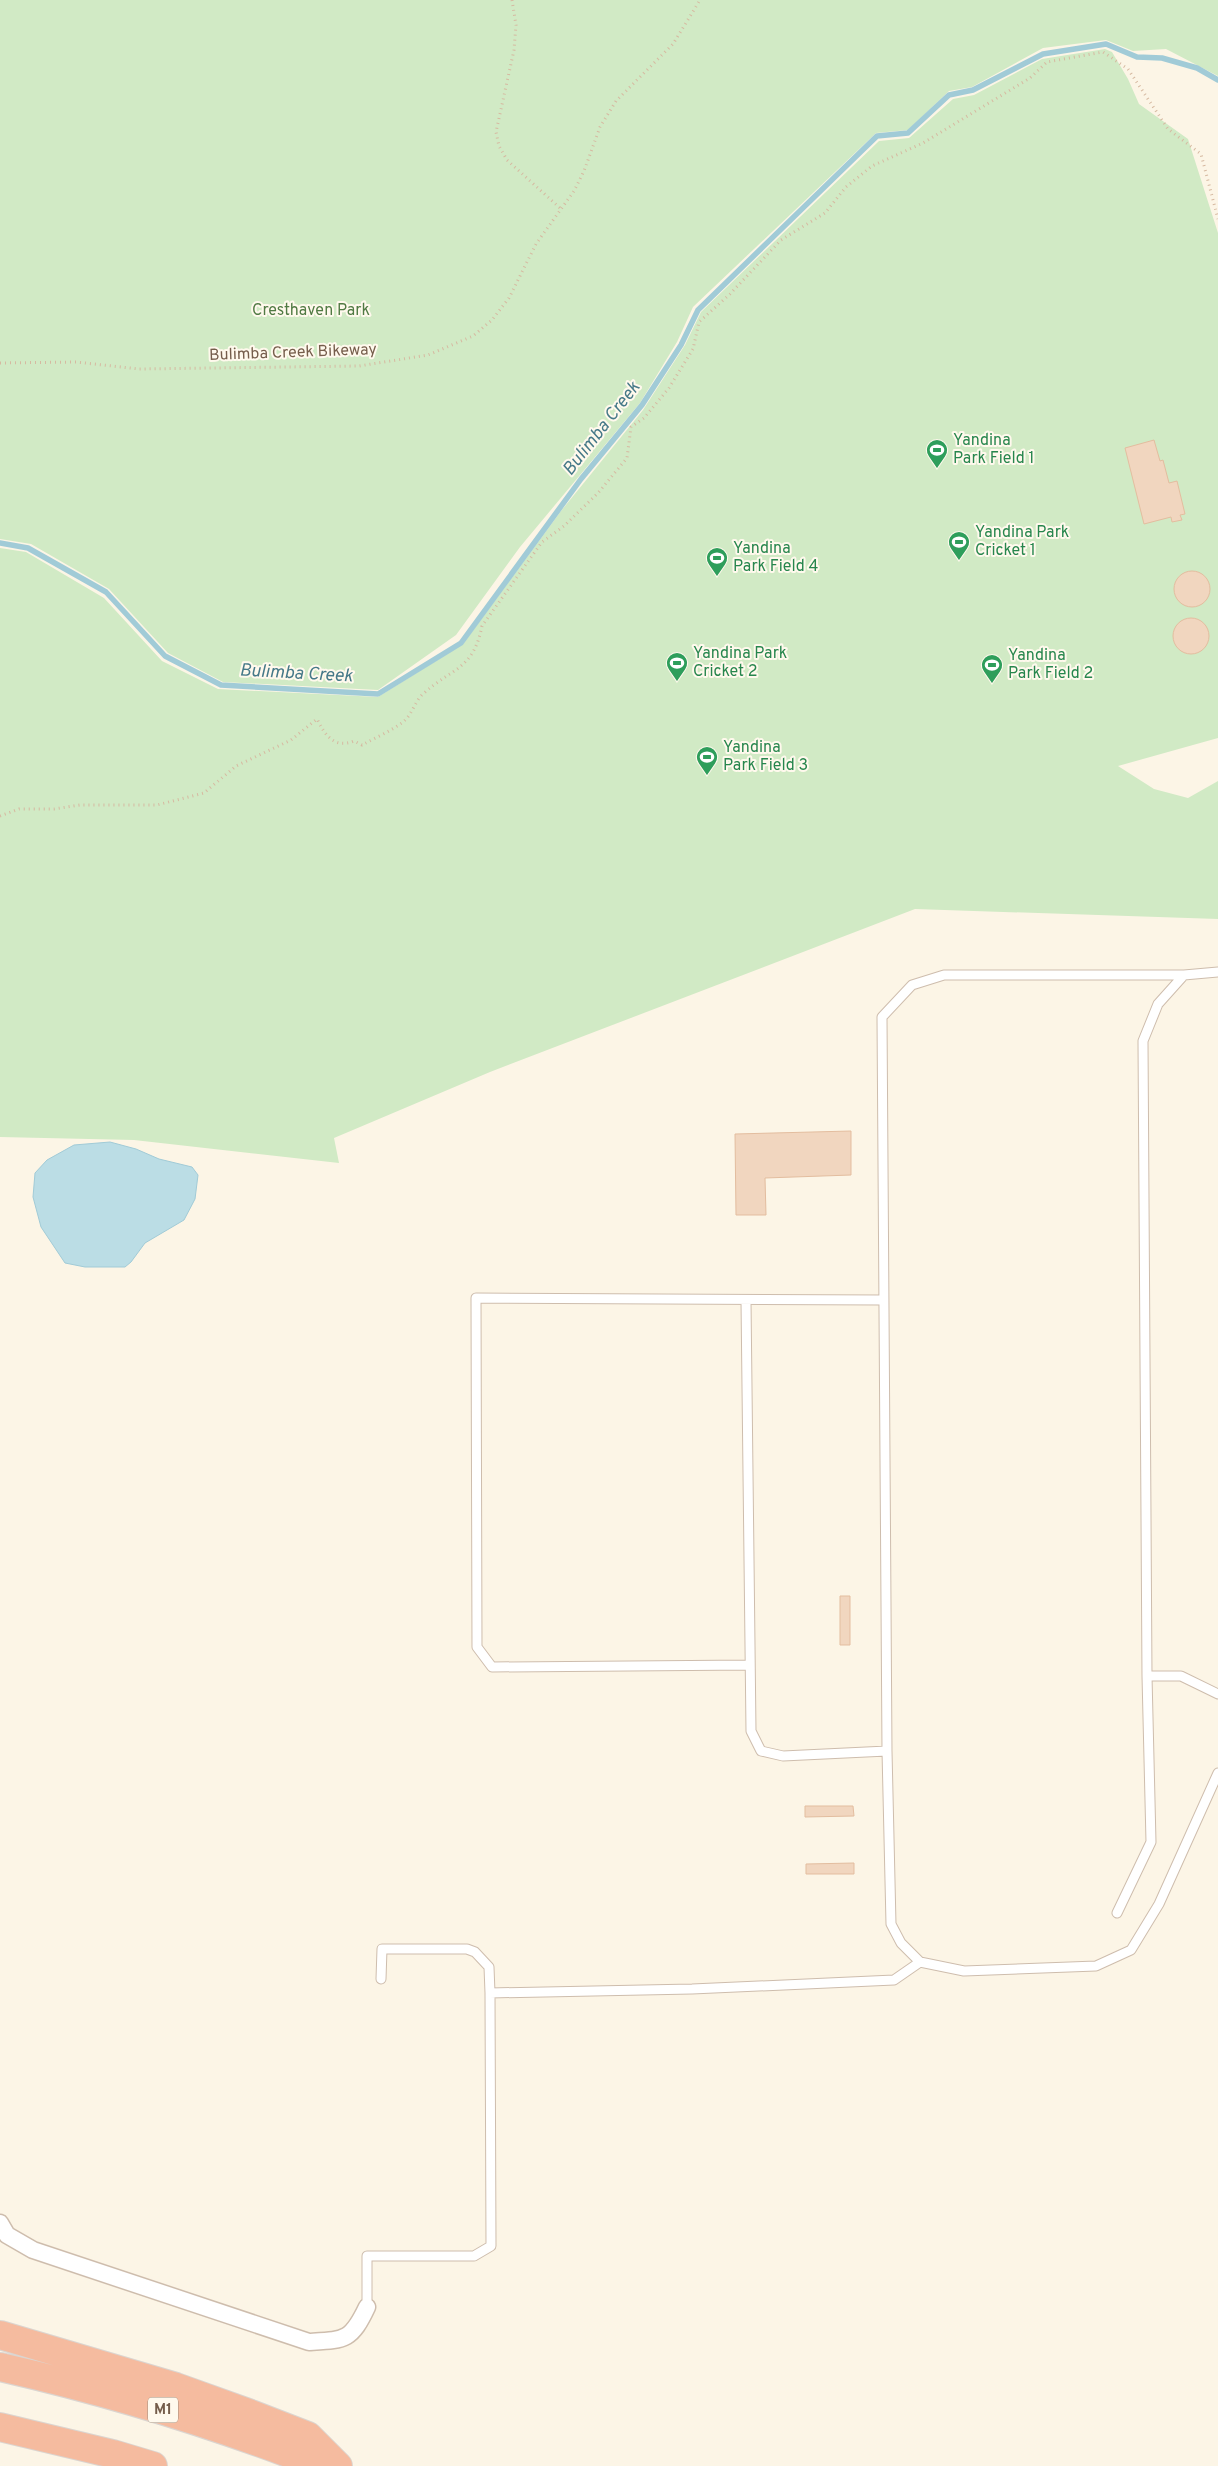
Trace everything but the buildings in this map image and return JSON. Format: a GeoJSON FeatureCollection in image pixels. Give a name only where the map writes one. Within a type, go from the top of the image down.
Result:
{"type":"FeatureCollection","features":[{"type":"Feature","properties":{"kind":"highway"},"geometry":{"type":"LineString","coordinates":[[0,2335],[176,2387],[267,2420],[308,2436],[338,2466]]}},
{"type":"Feature","properties":{"kind":"highway","name":"M1"},"geometry":{"type":"LineString","coordinates":[[0,2367],[72,2384],[194,2419],[322,2466]]}},
{"type":"Feature","properties":{"kind":"highway"},"geometry":{"type":"LineString","coordinates":[[0,2427],[113,2454],[153,2466]]}},
{"type":"Feature","properties":{"kind":"street"},"geometry":{"type":"LineString","coordinates":[[3,2230],[33,2250],[309,2342],[338,2340],[357,2329],[367,2307]]}},
{"type":"Feature","properties":{"kind":"lane"},"geometry":{"type":"LineString","coordinates":[[1218,972],[1184,975],[944,976],[912,985],[882,1017],[882,1300],[887,1751],[891,1924],[901,1943],[920,1962],[964,1971],[1096,1966],[1131,1950],[1159,1904],[1218,1773]]}},
{"type":"Feature","properties":{"kind":"lane"},"geometry":{"type":"LineString","coordinates":[[1117,1913],[1151,1842],[1147,1676],[1143,1042],[1158,1004],[1184,975]]}},
{"type":"Feature","properties":{"kind":"lane"},"geometry":{"type":"LineString","coordinates":[[750,1664],[492,1667],[477,1647],[476,1298],[746,1301],[882,1300]]}},
{"type":"Feature","properties":{"kind":"lane"},"geometry":{"type":"LineString","coordinates":[[746,1301],[750,1731],[761,1751],[783,1756],[887,1751]]}},
{"type":"Feature","properties":{"kind":"lane"},"geometry":{"type":"LineString","coordinates":[[1147,1676],[1181,1676],[1218,1694]]}},
{"type":"Feature","properties":{"kind":"lane"},"geometry":{"type":"LineString","coordinates":[[367,2307],[367,2256],[474,2256],[490,2246],[489,1967],[475,1952],[467,1949],[382,1949],[380,1979]]}},
{"type":"Feature","properties":{"kind":"lane"},"geometry":{"type":"LineString","coordinates":[[490,1993],[692,1989],[894,1980],[920,1962]]}},
{"type":"Feature","properties":{"kind":"path"},"geometry":{"type":"LineString","coordinates":[[512,0],[516,25],[514,50],[496,132],[499,146],[507,160],[560,208]]}},
{"type":"Feature","properties":{"kind":"path","name":"Bulimba Creek Bikeway"},"geometry":{"type":"LineString","coordinates":[[0,363],[76,362],[139,369],[358,366],[428,354],[473,336],[492,320],[509,298],[536,244],[574,191],[584,171],[600,127],[616,101],[673,44],[700,0]]}},
{"type":"Feature","properties":{"kind":"path"},"geometry":{"type":"LineString","coordinates":[[0,816],[20,809],[54,809],[80,805],[156,805],[204,793],[236,766],[291,740],[317,719],[324,733],[334,742],[346,744],[354,741],[362,745],[404,722],[422,694],[455,672],[471,656],[479,640],[482,626],[542,542],[564,526],[598,493],[627,458],[631,426],[644,418],[669,388],[692,349],[699,322],[730,294],[781,240],[825,213],[846,187],[872,166],[923,143],[1030,78],[1046,62],[1103,52],[1128,69],[1168,129],[1201,154],[1218,220]]}},
{"type":"Feature","properties":{"kind":"green space","name":"Cresthaven Park"},"geometry":{"type":"Polygon","coordinates":[[[0,0],[1218,0],[1218,76],[1166,49],[1133,51],[1106,40],[1043,48],[972,87],[949,91],[908,130],[876,133],[693,307],[677,342],[640,403],[520,547],[456,635],[378,690],[223,682],[168,653],[109,589],[31,544],[0,539],[0,0]]]}},
{"type":"Feature","properties":{"kind":"green space"},"geometry":{"type":"Polygon","coordinates":[[[1105,49],[1112,52],[1128,79],[1139,104],[1188,139],[1218,233],[1218,738],[1118,766],[1154,789],[1188,798],[1218,781],[1218,919],[915,909],[490,1072],[334,1138],[339,1163],[134,1140],[0,1137],[0,548],[26,552],[104,598],[162,661],[218,689],[378,697],[463,644],[561,511],[643,410],[685,345],[701,312],[879,141],[909,138],[953,99],[974,95],[1042,59],[1105,49]]]}},
{"type":"Feature","properties":{"kind":"water"},"geometry":{"type":"Polygon","coordinates":[[[110,1142],[136,1149],[159,1159],[192,1167],[198,1175],[195,1199],[184,1220],[145,1243],[125,1267],[85,1267],[65,1263],[41,1227],[33,1197],[35,1173],[47,1160],[74,1145],[110,1142]]]}},
{"type":"Feature","properties":{"kind":"waterway","name":"Bulimba Creek"},"geometry":{"type":"LineString","coordinates":[[0,543],[28,548],[106,592],[165,656],[221,685],[378,694],[461,643],[581,479],[642,405],[681,345],[698,310],[877,136],[908,133],[949,95],[973,90],[1043,54],[1106,44],[1137,57],[1162,58],[1197,68],[1218,80]]}},
{"type":"Feature","properties":{"kind":"place","name":"Yandina Park Field 1"},"geometry":{"type":"Point","coordinates":[937,469]}},
{"type":"Feature","properties":{"kind":"place","name":"Yandina Park Cricket 1"},"geometry":{"type":"Point","coordinates":[959,561]}},
{"type":"Feature","properties":{"kind":"place","name":"Yandina Park Field 4"},"geometry":{"type":"Point","coordinates":[717,577]}},
{"type":"Feature","properties":{"kind":"place","name":"Yandina Park Cricket 2"},"geometry":{"type":"Point","coordinates":[677,682]}},
{"type":"Feature","properties":{"kind":"place","name":"Yandina Park Field 2"},"geometry":{"type":"Point","coordinates":[992,684]}},
{"type":"Feature","properties":{"kind":"place","name":"Yandina Park Field 3"},"geometry":{"type":"Point","coordinates":[707,776]}}]}
